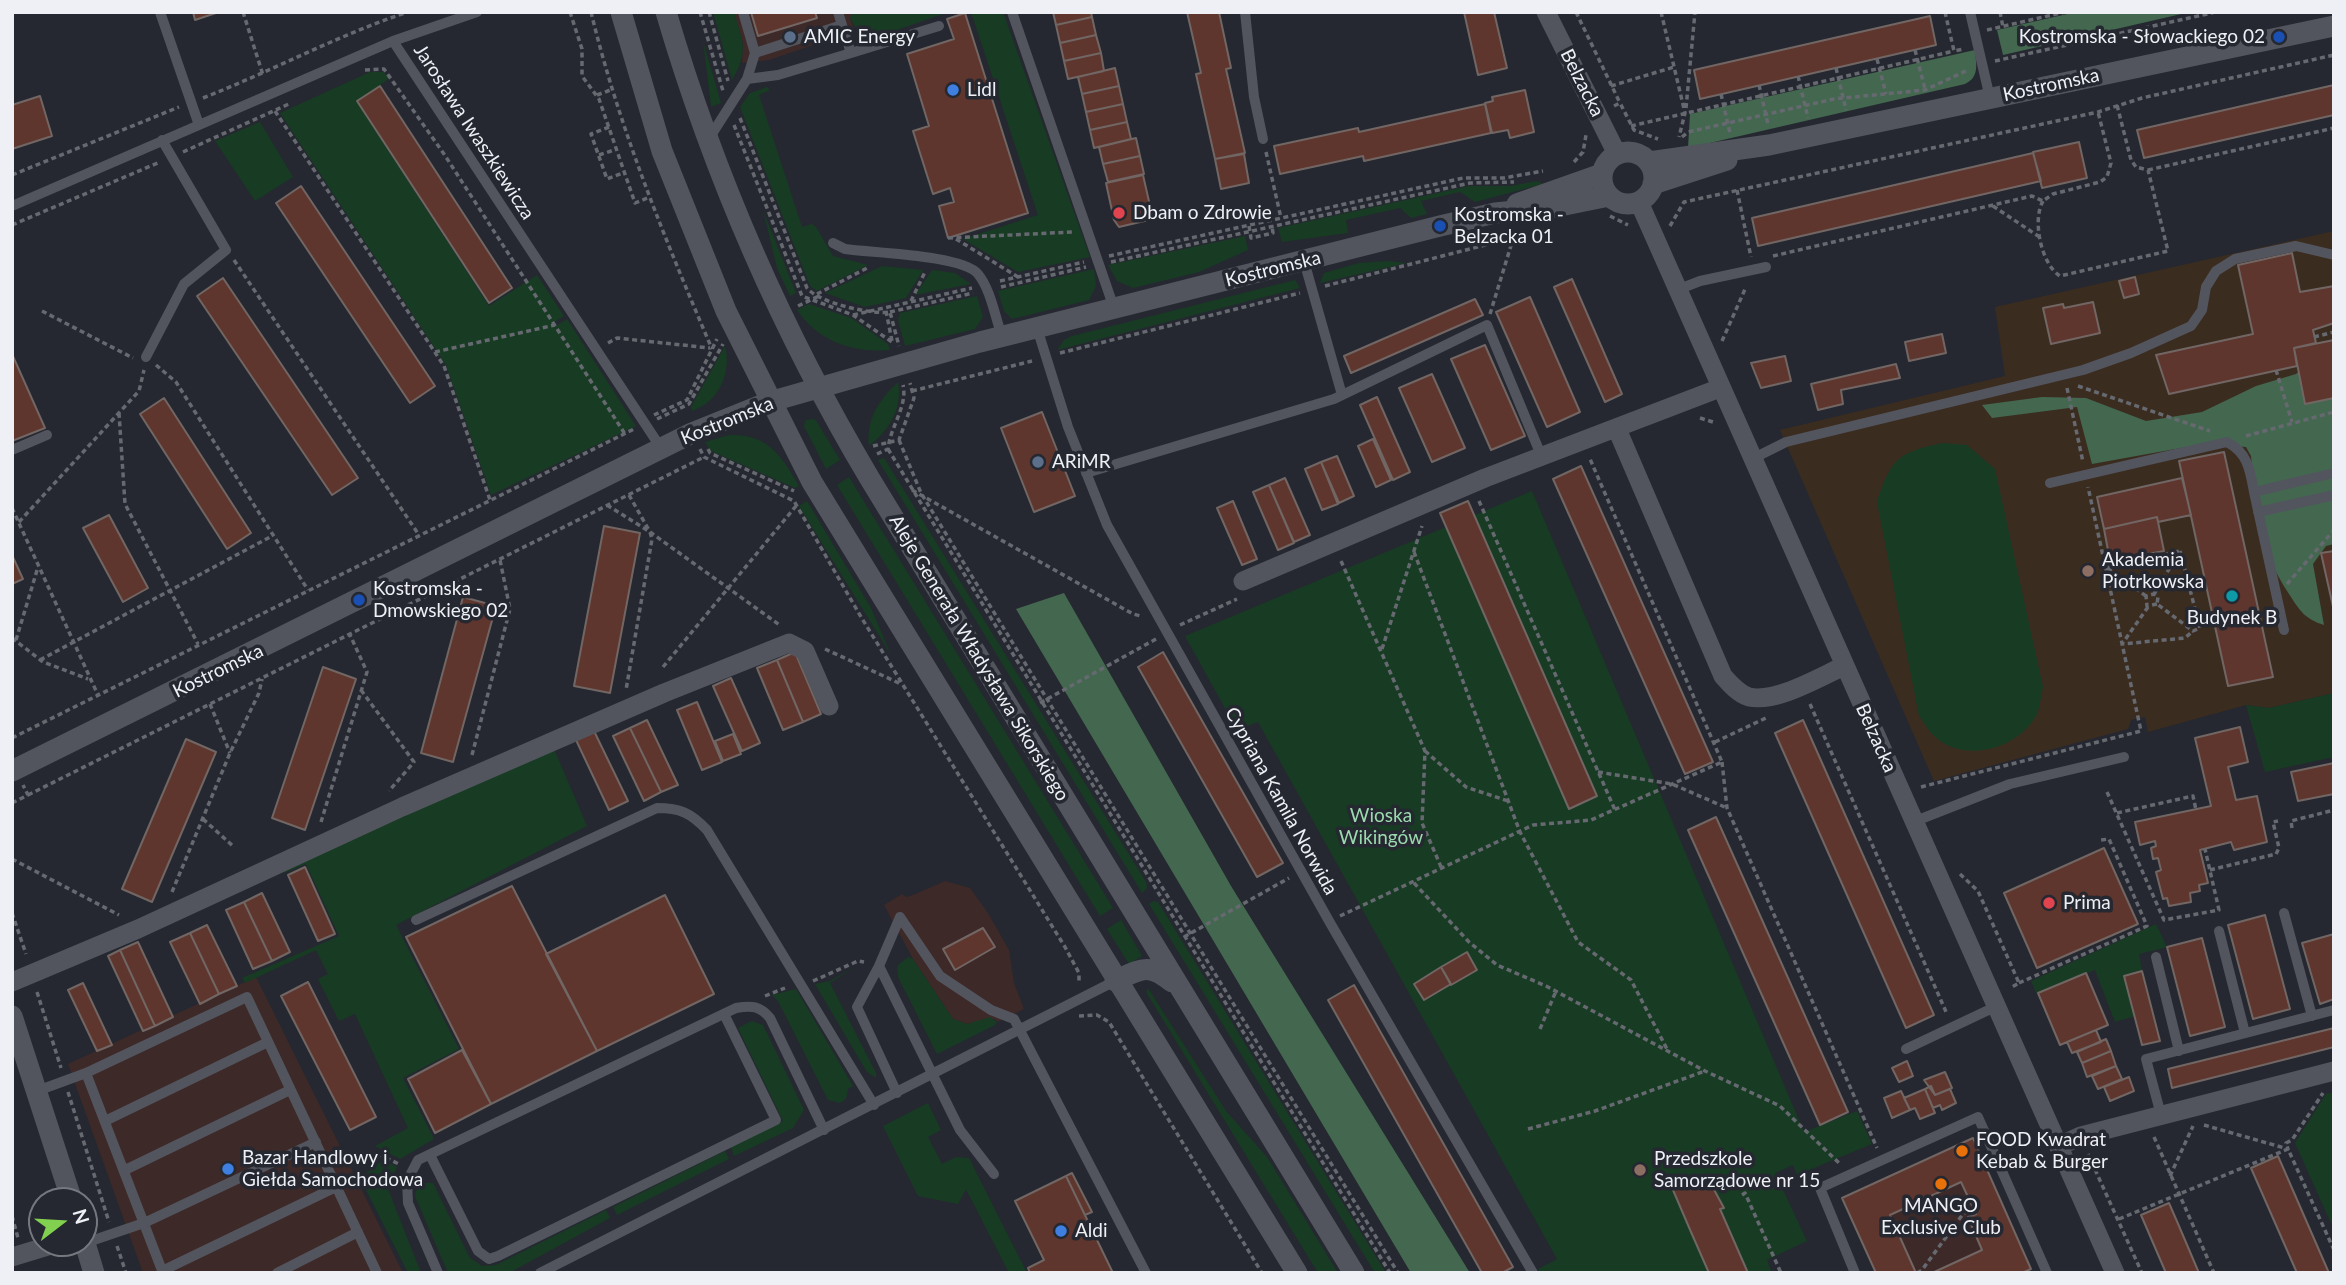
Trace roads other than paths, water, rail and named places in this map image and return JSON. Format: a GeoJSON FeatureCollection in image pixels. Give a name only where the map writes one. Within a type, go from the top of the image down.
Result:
{"type":"FeatureCollection","features":[{"type":"Feature","properties":{"kind":"street"},"geometry":{"type":"LineString","coordinates":[[621,12],[662,150],[726,311],[769,402],[816,489],[1115,981],[1297,1273]]}},
{"type":"Feature","properties":{"kind":"street","name":"Aleje Generała Władysława Sikorskiego"},"geometry":{"type":"LineString","coordinates":[[666,12],[708,140],[779,307],[819,389],[870,479],[1354,1273]]}},
{"type":"Feature","properties":{"kind":"street","name":"Belzacka"},"geometry":{"type":"LineString","coordinates":[[1546,12],[1617,154]]}},
{"type":"Feature","properties":{"kind":"street","name":"Kostromska"},"geometry":{"type":"LineString","coordinates":[[1649,162],[1771,145],[2334,26]]}},
{"type":"Feature","properties":{"kind":"street","name":"Kostromska"},"geometry":{"type":"LineString","coordinates":[[1653,184],[1771,145]]}},
{"type":"Feature","properties":{"kind":"street"},"geometry":{"type":"LineString","coordinates":[[1634,152],[1649,162],[1654,173],[1648,195],[1639,202],[1607,206],[1602,174],[1607,162],[1617,154],[1634,152]]}},
{"type":"Feature","properties":{"kind":"street","name":"Kostromska"},"geometry":{"type":"LineString","coordinates":[[1495,213],[1549,190],[1602,174]]}},
{"type":"Feature","properties":{"kind":"street","name":"Belzacka"},"geometry":{"type":"LineString","coordinates":[[1639,202],[1913,822],[2002,998],[2059,1146],[2115,1273]]}},
{"type":"Feature","properties":{"kind":"street","name":"Kostromska"},"geometry":{"type":"LineString","coordinates":[[12,771],[661,449],[769,402],[1002,337],[1495,213],[1555,206],[1607,206]]}},
{"type":"Feature","properties":{"kind":"street"},"geometry":{"type":"LineString","coordinates":[[1243,581],[1541,455],[1720,388]]}},
{"type":"Feature","properties":{"kind":"street"},"geometry":{"type":"LineString","coordinates":[[1616,429],[1723,676],[1748,697],[1763,697],[1795,688],[1844,666]]}},
{"type":"Feature","properties":{"kind":"street"},"geometry":{"type":"LineString","coordinates":[[12,982],[138,929],[402,807],[664,693],[789,643],[805,651],[829,706]]}},
{"type":"Feature","properties":{"kind":"street"},"geometry":{"type":"LineString","coordinates":[[1115,981],[1147,968],[1157,970],[1177,985]]}},
{"type":"Feature","properties":{"kind":"street"},"geometry":{"type":"LineString","coordinates":[[14,1029],[68,1187]]}},
{"type":"Feature","properties":{"kind":"street"},"geometry":{"type":"LineString","coordinates":[[2059,1146],[2081,1136],[2162,1123],[2334,1071]]}},
{"type":"Feature","properties":{"kind":"lane"},"geometry":{"type":"LineString","coordinates":[[160,12],[200,125]]}},
{"type":"Feature","properties":{"kind":"lane"},"geometry":{"type":"LineString","coordinates":[[393,41],[477,12]]}},
{"type":"Feature","properties":{"kind":"lane"},"geometry":{"type":"LineString","coordinates":[[708,140],[747,79],[755,53],[743,12]]}},
{"type":"Feature","properties":{"kind":"lane"},"geometry":{"type":"LineString","coordinates":[[838,12],[851,53]]}},
{"type":"Feature","properties":{"kind":"lane"},"geometry":{"type":"LineString","coordinates":[[1012,12],[1114,308]]}},
{"type":"Feature","properties":{"kind":"lane"},"geometry":{"type":"LineString","coordinates":[[1245,12],[1254,97],[1263,139]]}},
{"type":"Feature","properties":{"kind":"lane"},"geometry":{"type":"LineString","coordinates":[[1970,12],[1990,98]]}},
{"type":"Feature","properties":{"kind":"lane"},"geometry":{"type":"LineString","coordinates":[[755,53],[842,26]]}},
{"type":"Feature","properties":{"kind":"lane"},"geometry":{"type":"LineString","coordinates":[[747,79],[778,75],[939,26]]}},
{"type":"Feature","properties":{"kind":"lane","name":"Jarosława Iwaszkiewicza"},"geometry":{"type":"LineString","coordinates":[[12,206],[393,41],[661,449]]}},
{"type":"Feature","properties":{"kind":"lane"},"geometry":{"type":"LineString","coordinates":[[146,357],[184,284],[226,250],[162,141]]}},
{"type":"Feature","properties":{"kind":"lane"},"geometry":{"type":"LineString","coordinates":[[833,243],[845,249],[933,258],[971,268],[978,274],[981,291],[1002,337]]}},
{"type":"Feature","properties":{"kind":"lane"},"geometry":{"type":"LineString","coordinates":[[1752,460],[1786,442],[2072,372],[2131,353],[2191,326],[2202,310],[2206,287],[2216,271],[2235,259],[2297,246],[2334,255]]}},
{"type":"Feature","properties":{"kind":"lane"},"geometry":{"type":"LineString","coordinates":[[1304,261],[1342,395]]}},
{"type":"Feature","properties":{"kind":"lane"},"geometry":{"type":"LineString","coordinates":[[1677,290],[1766,263]]}},
{"type":"Feature","properties":{"kind":"lane"},"geometry":{"type":"LineString","coordinates":[[1086,474],[1104,465],[1342,395],[1487,325],[1541,455]]}},
{"type":"Feature","properties":{"kind":"lane","name":"Cypriana Kamila Norwida"},"geometry":{"type":"LineString","coordinates":[[1037,328],[1086,474],[1107,526],[1328,921],[1533,1273]]}},
{"type":"Feature","properties":{"kind":"lane"},"geometry":{"type":"LineString","coordinates":[[12,450],[47,435]]}},
{"type":"Feature","properties":{"kind":"lane"},"geometry":{"type":"LineString","coordinates":[[2050,483],[2231,441],[2241,449],[2245,457],[2284,630]]}},
{"type":"Feature","properties":{"kind":"lane"},"geometry":{"type":"LineString","coordinates":[[2254,492],[2334,473]]}},
{"type":"Feature","properties":{"kind":"lane"},"geometry":{"type":"LineString","coordinates":[[2258,512],[2334,495]]}},
{"type":"Feature","properties":{"kind":"lane"},"geometry":{"type":"LineString","coordinates":[[1913,822],[2010,784],[2124,757]]}},
{"type":"Feature","properties":{"kind":"lane"},"geometry":{"type":"LineString","coordinates":[[416,920],[657,808],[677,808],[692,814],[707,830],[874,1105]]}},
{"type":"Feature","properties":{"kind":"lane"},"geometry":{"type":"LineString","coordinates":[[2284,914],[2312,1016]]}},
{"type":"Feature","properties":{"kind":"lane"},"geometry":{"type":"LineString","coordinates":[[897,1093],[858,1007],[900,917],[940,976],[991,1010],[1013,1018],[1146,1273]]}},
{"type":"Feature","properties":{"kind":"lane"},"geometry":{"type":"LineString","coordinates":[[2219,931],[2245,1033]]}},
{"type":"Feature","properties":{"kind":"lane"},"geometry":{"type":"LineString","coordinates":[[2156,957],[2179,1051]]}},
{"type":"Feature","properties":{"kind":"lane"},"geometry":{"type":"LineString","coordinates":[[879,966],[960,1130],[994,1174]]}},
{"type":"Feature","properties":{"kind":"lane"},"geometry":{"type":"LineString","coordinates":[[540,1273],[1115,981]]}},
{"type":"Feature","properties":{"kind":"lane"},"geometry":{"type":"LineString","coordinates":[[37,1091],[86,1073],[247,997],[377,1273]]}},
{"type":"Feature","properties":{"kind":"lane"},"geometry":{"type":"LineString","coordinates":[[1906,1049],[1953,1027],[2002,998]]}},
{"type":"Feature","properties":{"kind":"lane"},"geometry":{"type":"LineString","coordinates":[[438,1273],[408,1203],[407,1181],[418,1160],[724,1014],[750,1006],[762,1009],[770,1018],[824,1130]]}},
{"type":"Feature","properties":{"kind":"lane"},"geometry":{"type":"LineString","coordinates":[[2162,1123],[2146,1059],[2334,1010]]}},
{"type":"Feature","properties":{"kind":"lane"},"geometry":{"type":"LineString","coordinates":[[430,1154],[478,1251],[489,1259],[498,1256],[776,1120],[724,1014]]}},
{"type":"Feature","properties":{"kind":"lane"},"geometry":{"type":"LineString","coordinates":[[105,1121],[268,1042]]}},
{"type":"Feature","properties":{"kind":"lane"},"geometry":{"type":"LineString","coordinates":[[86,1073],[163,1272],[337,1187]]}},
{"type":"Feature","properties":{"kind":"lane"},"geometry":{"type":"LineString","coordinates":[[125,1170],[290,1090]]}},
{"type":"Feature","properties":{"kind":"lane"},"geometry":{"type":"LineString","coordinates":[[1855,1273],[1820,1188],[1978,1117],[2047,1273]]}},
{"type":"Feature","properties":{"kind":"lane"},"geometry":{"type":"LineString","coordinates":[[98,1238],[144,1223],[316,1142]]}},
{"type":"Feature","properties":{"kind":"lane"},"geometry":{"type":"LineString","coordinates":[[277,1273],[358,1233]]}},
{"type":"Feature","properties":{"kind":"place","name":"AMIC Energy"},"geometry":{"type":"Point","coordinates":[790,37]}},
{"type":"Feature","properties":{"kind":"place","name":"Kostromska - Słowackiego 02"},"geometry":{"type":"Point","coordinates":[2279,37]}},
{"type":"Feature","properties":{"kind":"place","name":"Lidl"},"geometry":{"type":"Point","coordinates":[953,90]}},
{"type":"Feature","properties":{"kind":"place","name":"Dbam o Zdrowie"},"geometry":{"type":"Point","coordinates":[1119,213]}},
{"type":"Feature","properties":{"kind":"place","name":"Kostromska - Belzacka 01"},"geometry":{"type":"Point","coordinates":[1440,226]}},
{"type":"Feature","properties":{"kind":"place","name":"ARiMR"},"geometry":{"type":"Point","coordinates":[1038,462]}},
{"type":"Feature","properties":{"kind":"place","name":"Akademia Piotrkowska"},"geometry":{"type":"Point","coordinates":[2088,571]}},
{"type":"Feature","properties":{"kind":"place","name":"Budynek B"},"geometry":{"type":"Point","coordinates":[2232,596]}},
{"type":"Feature","properties":{"kind":"place","name":"Kostromska - Dmowskiego 02"},"geometry":{"type":"Point","coordinates":[359,600]}},
{"type":"Feature","properties":{"kind":"place","name":"Prima"},"geometry":{"type":"Point","coordinates":[2049,903]}},
{"type":"Feature","properties":{"kind":"place","name":"FOOD Kwadrat Kebab & Burger"},"geometry":{"type":"Point","coordinates":[1962,1151]}},
{"type":"Feature","properties":{"kind":"place","name":"Bazar Handlowy i Giełda Samochodowa"},"geometry":{"type":"Point","coordinates":[228,1169]}},
{"type":"Feature","properties":{"kind":"place","name":"Przedszkole Samorządowe nr 15"},"geometry":{"type":"Point","coordinates":[1640,1170]}},
{"type":"Feature","properties":{"kind":"place","name":"MANGO Exclusive Club"},"geometry":{"type":"Point","coordinates":[1941,1184]}},
{"type":"Feature","properties":{"kind":"place","name":"Aldi"},"geometry":{"type":"Point","coordinates":[1061,1231]}},
{"type":"Feature","properties":{"kind":"park label","name":"Wioska Wikingów"},"geometry":{"type":"Point","coordinates":[1381,827]}}]}
